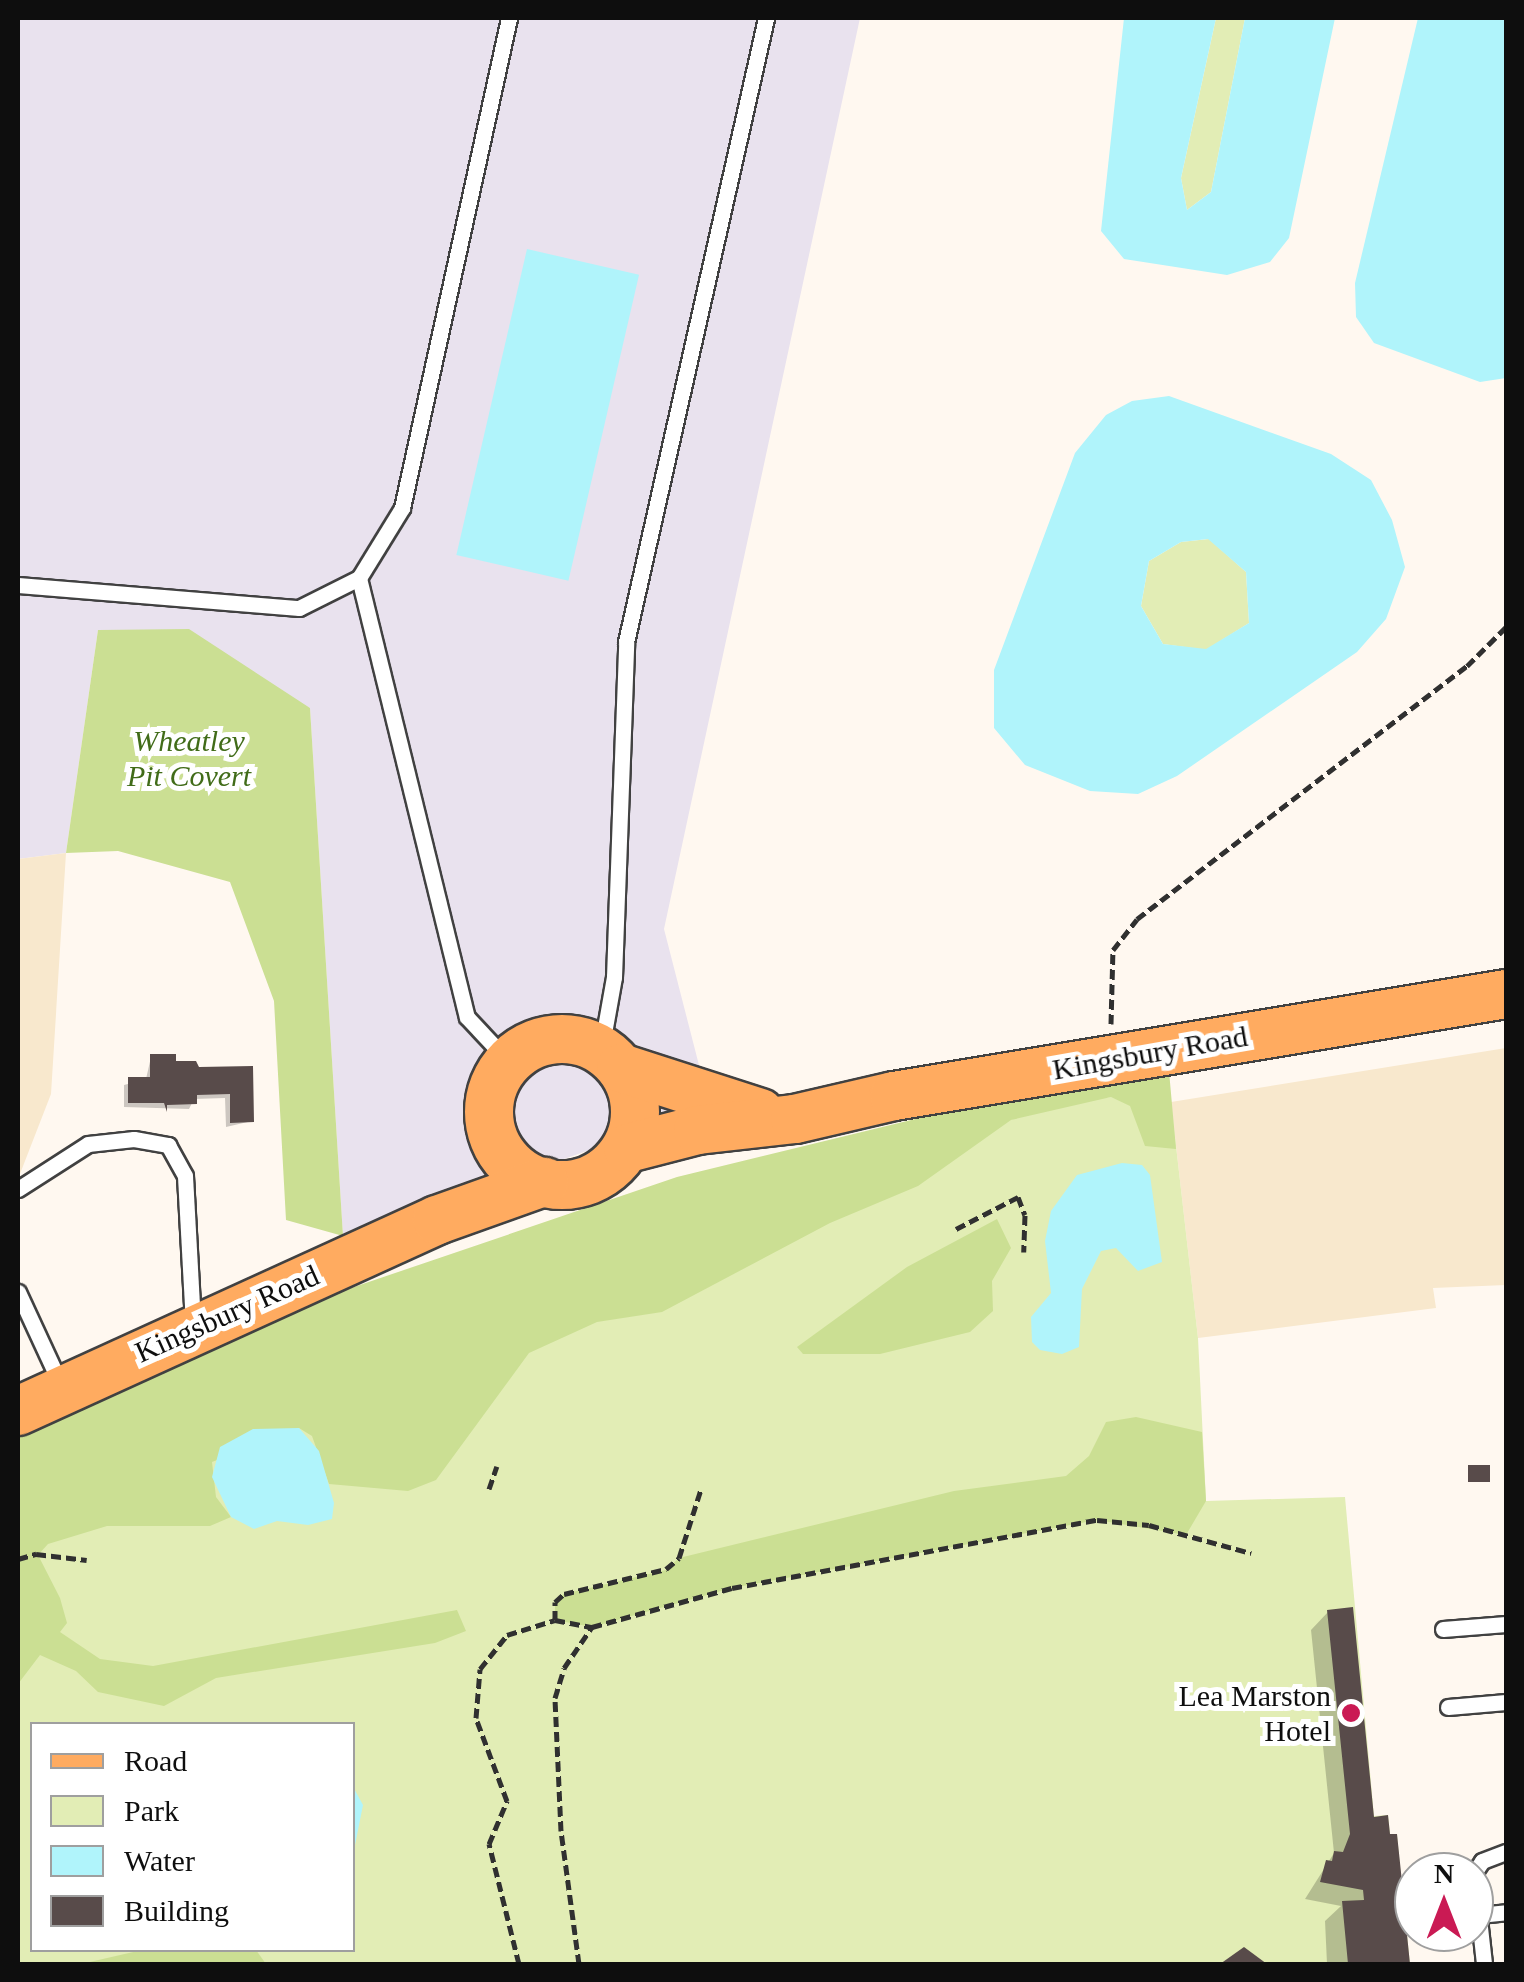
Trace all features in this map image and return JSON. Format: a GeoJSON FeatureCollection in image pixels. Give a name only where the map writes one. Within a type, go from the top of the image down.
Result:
{"type":"FeatureCollection","features":[{"type":"Feature","properties":{"kind":"main road","name":"Kingsbury Road"},"geometry":{"type":"LineString","coordinates":[[18,1411],[436,1220],[544,1182],[585,1182],[609,1169],[628,1148],[698,1130],[795,1119],[894,1096],[1506,994]]}},
{"type":"Feature","properties":{"kind":"main road","name":"Kingsbury Road"},"geometry":{"type":"LineString","coordinates":[[436,1220],[470,1175],[494,1085],[509,1062],[553,1040],[611,1059],[702,1098],[795,1119]]}},
{"type":"Feature","properties":{"kind":"main road"},"geometry":{"type":"LineString","coordinates":[[611,1059],[633,1093],[628,1148]]}},
{"type":"Feature","properties":{"kind":"main road"},"geometry":{"type":"LineString","coordinates":[[489,1112],[509,1162],[544,1182]]}},
{"type":"Feature","properties":{"kind":"lane"},"geometry":{"type":"LineString","coordinates":[[18,585],[299,608],[358,578],[402,508],[509,18]]}},
{"type":"Feature","properties":{"kind":"lane"},"geometry":{"type":"LineString","coordinates":[[611,1059],[626,642],[766,18]]}},
{"type":"Feature","properties":{"kind":"lane"},"geometry":{"type":"LineString","coordinates":[[358,578],[467,1017],[509,1062]]}},
{"type":"Feature","properties":{"kind":"lane"},"geometry":{"type":"LineString","coordinates":[[18,1189],[88,1144],[134,1138],[168,1145],[186,1176],[194,1329]]}},
{"type":"Feature","properties":{"kind":"lane"},"geometry":{"type":"LineString","coordinates":[[18,1292],[65,1387]]}},
{"type":"Feature","properties":{"kind":"lane"},"geometry":{"type":"LineString","coordinates":[[1442,1629],[1506,1624]]}},
{"type":"Feature","properties":{"kind":"lane"},"geometry":{"type":"LineString","coordinates":[[1448,1707],[1506,1702]]}},
{"type":"Feature","properties":{"kind":"path"},"geometry":{"type":"LineString","coordinates":[[1115,1062],[1107,989],[1113,950],[1137,918],[1467,666],[1506,626]]}},
{"type":"Feature","properties":{"kind":"path"},"geometry":{"type":"LineString","coordinates":[[956,1230],[1018,1197],[1025,1215],[1024,1252]]}},
{"type":"Feature","properties":{"kind":"path"},"geometry":{"type":"LineString","coordinates":[[489,1489],[497,1466]]}},
{"type":"Feature","properties":{"kind":"path"},"geometry":{"type":"LineString","coordinates":[[555,1620],[555,1602],[564,1594],[666,1570],[679,1558],[701,1488]]}},
{"type":"Feature","properties":{"kind":"path"},"geometry":{"type":"LineString","coordinates":[[520,1964],[489,1844],[506,1801],[497,1767],[478,1738],[476,1690],[480,1670],[507,1635],[555,1620],[592,1627],[732,1588],[1097,1520],[1149,1524],[1251,1552]]}},
{"type":"Feature","properties":{"kind":"path"},"geometry":{"type":"LineString","coordinates":[[18,1559],[36,1554],[87,1560]]}},
{"type":"Feature","properties":{"kind":"path"},"geometry":{"type":"LineString","coordinates":[[579,1964],[562,1831],[555,1698],[564,1668],[592,1627]]}},
{"type":"Feature","properties":{"kind":"shaded area"},"geometry":{"type":"Polygon","coordinates":[[[18,18],[860,18],[664,929],[710,1108],[343,1236],[310,708],[98,630],[66,853],[18,859],[18,18]]]}},
{"type":"Feature","properties":{"kind":"shaded area"},"geometry":{"type":"Polygon","coordinates":[[[66,853],[51,1094],[18,1179],[18,859],[66,853]]]}},
{"type":"Feature","properties":{"kind":"shaded area"},"geometry":{"type":"Polygon","coordinates":[[[1506,1048],[1506,1285],[1433,1288],[1436,1308],[1198,1338],[1171,1102],[1506,1048]]]}},
{"type":"Feature","properties":{"kind":"green space"},"geometry":{"type":"Polygon","coordinates":[[[1216,18],[1245,18],[1211,192],[1187,210],[1181,178],[1216,18]]]}},
{"type":"Feature","properties":{"kind":"green space"},"geometry":{"type":"Polygon","coordinates":[[[1209,539],[1246,572],[1249,623],[1206,650],[1163,644],[1141,606],[1149,561],[1181,542],[1209,539]]]}},
{"type":"Feature","properties":{"kind":"green space","name":"Wheatley Pit Covert"},"geometry":{"type":"Polygon","coordinates":[[[189,629],[310,708],[343,1236],[286,1220],[274,1001],[230,882],[118,851],[66,853],[98,630],[189,629]]]}},
{"type":"Feature","properties":{"kind":"green space"},"geometry":{"type":"Polygon","coordinates":[[[1169,1071],[1176,1149],[1145,1146],[1130,1106],[1111,1097],[1011,1120],[918,1186],[830,1223],[662,1312],[597,1322],[529,1353],[436,1480],[408,1491],[329,1484],[312,1436],[299,1428],[212,1462],[216,1497],[231,1517],[210,1526],[107,1526],[48,1544],[38,1555],[60,1598],[67,1623],[60,1632],[100,1659],[153,1666],[457,1610],[466,1631],[435,1643],[216,1678],[164,1706],[98,1692],[76,1671],[40,1655],[18,1684],[18,1432],[219,1333],[677,1177],[977,1104],[1169,1071]]]}},
{"type":"Feature","properties":{"kind":"green space"},"geometry":{"type":"Polygon","coordinates":[[[1111,1097],[1171,1102],[1198,1338],[1206,1501],[1345,1497],[1374,1816],[1388,1815],[1390,1834],[1397,1834],[1394,1952],[1409,1952],[1410,1964],[18,1964],[18,1457],[818,1179],[1072,1101],[1111,1097]]]}},
{"type":"Feature","properties":{"kind":"green space"},"geometry":{"type":"Polygon","coordinates":[[[997,1219],[1011,1248],[992,1281],[993,1311],[970,1332],[880,1354],[803,1354],[797,1347],[907,1267],[997,1219]]]}},
{"type":"Feature","properties":{"kind":"green space"},"geometry":{"type":"Polygon","coordinates":[[[1136,1417],[1202,1432],[1206,1501],[1186,1535],[1097,1520],[732,1588],[592,1627],[555,1620],[555,1602],[564,1594],[666,1570],[679,1558],[954,1491],[1066,1476],[1089,1456],[1106,1422],[1136,1417]]]}},
{"type":"Feature","properties":{"kind":"green space"},"geometry":{"type":"Polygon","coordinates":[[[133,1952],[257,1952],[266,1964],[81,1964],[133,1952]]]}},
{"type":"Feature","properties":{"kind":"water"},"geometry":{"type":"Polygon","coordinates":[[[1124,18],[1216,18],[1181,178],[1187,210],[1211,192],[1245,18],[1335,18],[1289,238],[1270,262],[1227,275],[1124,259],[1101,231],[1124,18]]]}},
{"type":"Feature","properties":{"kind":"water"},"geometry":{"type":"Polygon","coordinates":[[[1418,18],[1506,18],[1506,378],[1480,382],[1374,343],[1356,317],[1355,283],[1418,18]]]}},
{"type":"Feature","properties":{"kind":"water"},"geometry":{"type":"Polygon","coordinates":[[[527,249],[639,275],[568,581],[456,555],[527,249]]]}},
{"type":"Feature","properties":{"kind":"water"},"geometry":{"type":"Polygon","coordinates":[[[1169,396],[1331,454],[1371,480],[1392,520],[1405,567],[1386,619],[1357,652],[1177,776],[1138,794],[1090,791],[1025,765],[994,728],[994,670],[1075,453],[1106,415],[1132,401],[1169,396]],[[1208,539],[1181,542],[1149,561],[1141,606],[1163,644],[1206,649],[1249,623],[1246,572],[1208,539]]]}},
{"type":"Feature","properties":{"kind":"water"},"geometry":{"type":"Polygon","coordinates":[[[1122,1163],[1142,1165],[1150,1175],[1162,1262],[1138,1271],[1116,1248],[1101,1251],[1082,1289],[1079,1347],[1062,1354],[1040,1350],[1032,1342],[1031,1317],[1051,1293],[1045,1241],[1051,1211],[1077,1175],[1122,1163]]]}},
{"type":"Feature","properties":{"kind":"water"},"geometry":{"type":"Polygon","coordinates":[[[299,1428],[319,1451],[334,1503],[332,1519],[308,1525],[277,1521],[254,1529],[231,1517],[212,1477],[220,1447],[253,1429],[299,1428]]]}},
{"type":"Feature","properties":{"kind":"water"},"geometry":{"type":"Polygon","coordinates":[[[355,1790],[363,1805],[355,1845],[355,1790]]]}},
{"type":"Feature","properties":{"kind":"building"},"geometry":{"type":"Polygon","coordinates":[[[150,1054],[176,1054],[176,1061],[196,1061],[199,1067],[253,1066],[254,1122],[230,1123],[230,1094],[197,1095],[197,1104],[167,1105],[167,1112],[164,1103],[128,1103],[128,1077],[150,1077],[150,1054]]]}},
{"type":"Feature","properties":{"kind":"building"},"geometry":{"type":"Polygon","coordinates":[[[1468,1465],[1490,1465],[1490,1482],[1468,1482],[1468,1465]]]}},
{"type":"Feature","properties":{"kind":"building","name":"Lea Marston Hotel"},"geometry":{"type":"Polygon","coordinates":[[[1353,1607],[1374,1817],[1388,1815],[1390,1834],[1397,1834],[1394,1952],[1409,1952],[1410,1964],[1348,1964],[1342,1901],[1364,1900],[1363,1890],[1320,1882],[1326,1860],[1332,1861],[1334,1851],[1343,1852],[1350,1834],[1327,1610],[1353,1607]]]}},
{"type":"Feature","properties":{"kind":"building"},"geometry":{"type":"Polygon","coordinates":[[[1244,1947],[1267,1964],[1220,1964],[1244,1947]]]}},
{"type":"Feature","properties":{"kind":"place","name":"Lea Marston Hotel"},"geometry":{"type":"Point","coordinates":[1351,1713]}}]}
